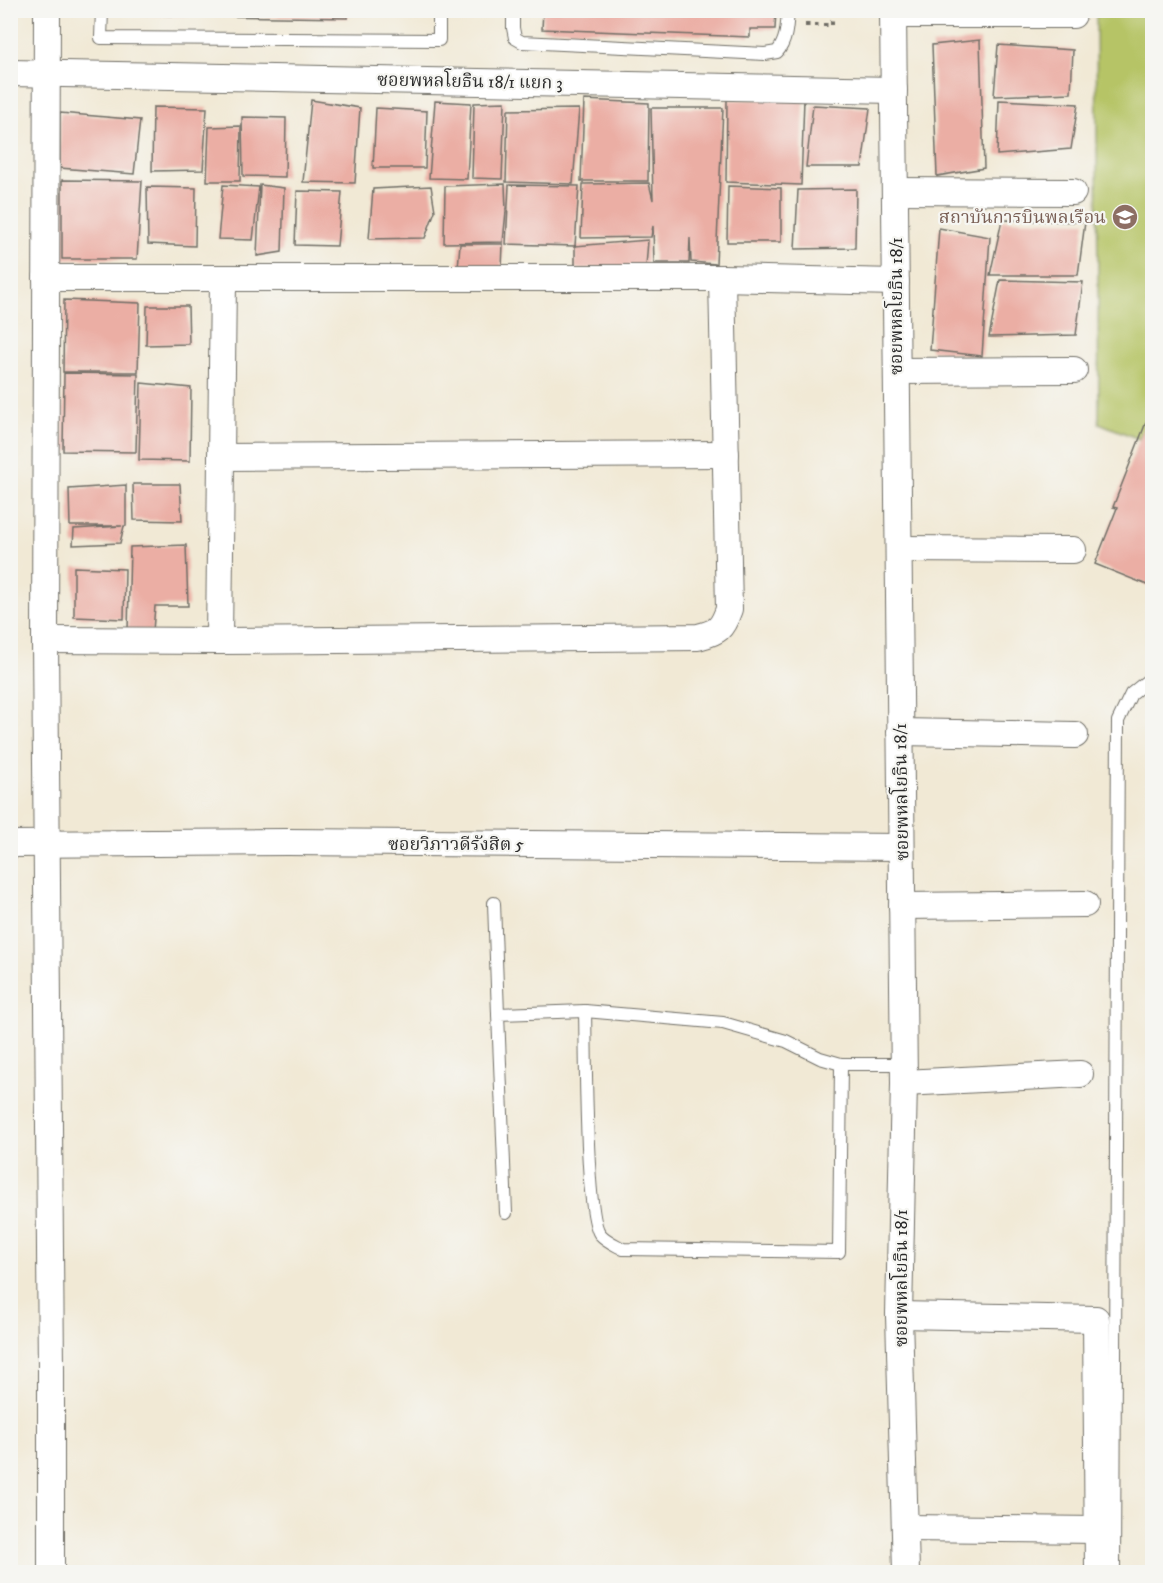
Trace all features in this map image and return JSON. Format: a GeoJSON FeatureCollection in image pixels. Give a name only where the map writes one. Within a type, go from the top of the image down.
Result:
{"type":"FeatureCollection","features":[{"type":"Feature","properties":{"kind":"street"},"geometry":{"type":"LineString","coordinates":[[47,10],[45,640],[51,1572]]}},
{"type":"Feature","properties":{"kind":"street"},"geometry":{"type":"LineString","coordinates":[[893,13],[1073,15]]}},
{"type":"Feature","properties":{"kind":"street","name":"ซอยพหลโยธิน 18/1"},"geometry":{"type":"LineString","coordinates":[[893,13],[903,1074],[899,1315],[906,1572]]}},
{"type":"Feature","properties":{"kind":"street","name":"ซอยพหลโยธิน 18/1 แยก 3"},"geometry":{"type":"LineString","coordinates":[[10,73],[894,90]]}},
{"type":"Feature","properties":{"kind":"street"},"geometry":{"type":"LineString","coordinates":[[895,191],[1073,192]]}},
{"type":"Feature","properties":{"kind":"street"},"geometry":{"type":"LineString","coordinates":[[46,278],[722,278],[896,282]]}},
{"type":"Feature","properties":{"kind":"street"},"geometry":{"type":"LineString","coordinates":[[45,640],[698,637],[715,633],[724,624],[729,609],[722,278]]}},
{"type":"Feature","properties":{"kind":"street"},"geometry":{"type":"LineString","coordinates":[[219,641],[223,279]]}},
{"type":"Feature","properties":{"kind":"street"},"geometry":{"type":"LineString","coordinates":[[897,370],[1074,370]]}},
{"type":"Feature","properties":{"kind":"street"},"geometry":{"type":"LineString","coordinates":[[221,457],[726,454]]}},
{"type":"Feature","properties":{"kind":"street"},"geometry":{"type":"LineString","coordinates":[[899,549],[1073,550]]}},
{"type":"Feature","properties":{"kind":"street"},"geometry":{"type":"LineString","coordinates":[[900,732],[1075,735]]}},
{"type":"Feature","properties":{"kind":"street","name":"ซอยวิภาวดีรังสิต 5"},"geometry":{"type":"LineString","coordinates":[[10,844],[298,842],[901,847]]}},
{"type":"Feature","properties":{"kind":"street"},"geometry":{"type":"LineString","coordinates":[[902,906],[1085,904]]}},
{"type":"Feature","properties":{"kind":"street"},"geometry":{"type":"LineString","coordinates":[[903,1074],[1080,1074]]}},
{"type":"Feature","properties":{"kind":"street"},"geometry":{"type":"LineString","coordinates":[[899,1315],[1096,1318],[1098,1572]]}},
{"type":"Feature","properties":{"kind":"street"},"geometry":{"type":"LineString","coordinates":[[906,1528],[1098,1530]]}},
{"type":"Feature","properties":{"kind":"lane"},"geometry":{"type":"LineString","coordinates":[[102,10],[101,39],[439,40],[439,10]]}},
{"type":"Feature","properties":{"kind":"lane"},"geometry":{"type":"LineString","coordinates":[[513,10],[515,38],[522,42],[765,54],[777,52],[782,47],[788,10]]}},
{"type":"Feature","properties":{"kind":"lane"},"geometry":{"type":"LineString","coordinates":[[1114,1572],[1118,722],[1131,694],[1152,677]]}},
{"type":"Feature","properties":{"kind":"lane"},"geometry":{"type":"LineString","coordinates":[[494,903],[506,1213]]}},
{"type":"Feature","properties":{"kind":"lane"},"geometry":{"type":"LineString","coordinates":[[498,1014],[585,1011],[723,1023],[786,1041],[820,1058],[841,1064],[903,1074]]}},
{"type":"Feature","properties":{"kind":"lane"},"geometry":{"type":"LineString","coordinates":[[585,1011],[593,1214],[599,1234],[623,1249],[839,1252],[841,1064]]}},
{"type":"Feature","properties":{"kind":"path"},"geometry":{"type":"LineString","coordinates":[[787,25],[832,25],[833,10],[893,13]]}},
{"type":"Feature","properties":{"kind":"green space","name":"สถาบันการบินพลเรือน"},"geometry":{"type":"Polygon","coordinates":[[[1096,11],[1152,11],[1152,407],[1139,439],[1099,423],[1096,11]]]}},
{"type":"Feature","properties":{"kind":"building"},"geometry":{"type":"Polygon","coordinates":[[[143,10],[381,10],[381,15],[348,15],[348,18],[143,15],[143,10]]]}},
{"type":"Feature","properties":{"kind":"building"},"geometry":{"type":"Polygon","coordinates":[[[543,10],[776,10],[775,29],[750,29],[750,37],[542,29],[543,10]]]}},
{"type":"Feature","properties":{"kind":"building"},"geometry":{"type":"Polygon","coordinates":[[[980,40],[984,168],[937,176],[932,45],[980,40]]]}},
{"type":"Feature","properties":{"kind":"building"},"geometry":{"type":"Polygon","coordinates":[[[998,45],[1073,50],[1071,93],[994,96],[998,45]]]}},
{"type":"Feature","properties":{"kind":"building"},"geometry":{"type":"Polygon","coordinates":[[[10,97],[15,98],[13,163],[10,163],[10,97]]]}},
{"type":"Feature","properties":{"kind":"building"},"geometry":{"type":"Polygon","coordinates":[[[804,99],[801,185],[726,182],[727,100],[804,99]]]}},
{"type":"Feature","properties":{"kind":"building"},"geometry":{"type":"Polygon","coordinates":[[[311,100],[360,108],[355,183],[303,182],[311,100]]]}},
{"type":"Feature","properties":{"kind":"building"},"geometry":{"type":"Polygon","coordinates":[[[584,100],[649,103],[648,181],[581,181],[584,100]]]}},
{"type":"Feature","properties":{"kind":"building"},"geometry":{"type":"Polygon","coordinates":[[[999,100],[1078,104],[1071,149],[997,155],[999,100]]]}},
{"type":"Feature","properties":{"kind":"building"},"geometry":{"type":"Polygon","coordinates":[[[435,101],[471,103],[467,179],[429,178],[435,101]]]}},
{"type":"Feature","properties":{"kind":"building"},"geometry":{"type":"Polygon","coordinates":[[[505,102],[502,179],[472,178],[474,103],[505,102]]]}},
{"type":"Feature","properties":{"kind":"building"},"geometry":{"type":"Polygon","coordinates":[[[813,105],[870,108],[862,167],[806,167],[813,105]]]}},
{"type":"Feature","properties":{"kind":"building"},"geometry":{"type":"Polygon","coordinates":[[[153,107],[207,108],[203,170],[152,171],[153,107]]]}},
{"type":"Feature","properties":{"kind":"building"},"geometry":{"type":"Polygon","coordinates":[[[376,108],[427,111],[425,168],[373,168],[376,108]]]}},
{"type":"Feature","properties":{"kind":"building"},"geometry":{"type":"Polygon","coordinates":[[[651,108],[723,108],[716,264],[691,262],[690,238],[689,263],[654,263],[653,226],[651,237],[581,238],[583,184],[649,183],[653,200],[651,108]]]}},
{"type":"Feature","properties":{"kind":"building"},"geometry":{"type":"Polygon","coordinates":[[[579,109],[573,184],[506,182],[508,110],[579,109]]]}},
{"type":"Feature","properties":{"kind":"building"},"geometry":{"type":"Polygon","coordinates":[[[60,113],[140,120],[134,174],[60,168],[60,113]]]}},
{"type":"Feature","properties":{"kind":"building"},"geometry":{"type":"Polygon","coordinates":[[[242,117],[286,118],[285,177],[243,176],[242,117]]]}},
{"type":"Feature","properties":{"kind":"building"},"geometry":{"type":"Polygon","coordinates":[[[241,126],[240,181],[207,181],[209,127],[241,126]]]}},
{"type":"Feature","properties":{"kind":"building"},"geometry":{"type":"Polygon","coordinates":[[[62,180],[142,181],[137,259],[62,259],[62,180]]]}},
{"type":"Feature","properties":{"kind":"building"},"geometry":{"type":"Polygon","coordinates":[[[505,184],[506,211],[503,242],[444,243],[445,186],[505,184]]]}},
{"type":"Feature","properties":{"kind":"building"},"geometry":{"type":"Polygon","coordinates":[[[223,185],[259,187],[253,240],[218,239],[223,185]]]}},
{"type":"Feature","properties":{"kind":"building"},"geometry":{"type":"Polygon","coordinates":[[[260,185],[284,188],[282,252],[257,256],[260,185]]]}},
{"type":"Feature","properties":{"kind":"building"},"geometry":{"type":"Polygon","coordinates":[[[509,185],[579,186],[575,246],[506,244],[509,185]]]}},
{"type":"Feature","properties":{"kind":"building"},"geometry":{"type":"Polygon","coordinates":[[[431,186],[435,211],[425,238],[369,239],[373,189],[431,186]]]}},
{"type":"Feature","properties":{"kind":"building"},"geometry":{"type":"Polygon","coordinates":[[[728,186],[781,188],[781,242],[727,242],[728,186]]]}},
{"type":"Feature","properties":{"kind":"building"},"geometry":{"type":"Polygon","coordinates":[[[147,187],[196,188],[195,246],[148,244],[147,187]]]}},
{"type":"Feature","properties":{"kind":"building"},"geometry":{"type":"Polygon","coordinates":[[[856,189],[855,248],[795,249],[798,190],[856,189]]]}},
{"type":"Feature","properties":{"kind":"building"},"geometry":{"type":"Polygon","coordinates":[[[297,191],[342,192],[337,246],[295,245],[297,191]]]}},
{"type":"Feature","properties":{"kind":"building"},"geometry":{"type":"Polygon","coordinates":[[[1002,220],[1085,222],[1078,275],[990,275],[1002,220]]]}},
{"type":"Feature","properties":{"kind":"building"},"geometry":{"type":"Polygon","coordinates":[[[939,228],[990,237],[982,356],[930,350],[939,228]]]}},
{"type":"Feature","properties":{"kind":"building"},"geometry":{"type":"Polygon","coordinates":[[[648,240],[646,267],[575,269],[575,246],[648,240]]]}},
{"type":"Feature","properties":{"kind":"building"},"geometry":{"type":"Polygon","coordinates":[[[460,244],[503,244],[502,269],[458,268],[460,244]]]}},
{"type":"Feature","properties":{"kind":"building"},"geometry":{"type":"Polygon","coordinates":[[[1000,280],[1083,282],[1076,335],[989,337],[1000,280]]]}},
{"type":"Feature","properties":{"kind":"building"},"geometry":{"type":"Polygon","coordinates":[[[64,300],[140,303],[138,372],[63,372],[64,300]]]}},
{"type":"Feature","properties":{"kind":"building"},"geometry":{"type":"Polygon","coordinates":[[[147,306],[188,306],[189,344],[146,345],[147,306]]]}},
{"type":"Feature","properties":{"kind":"building"},"geometry":{"type":"Polygon","coordinates":[[[64,373],[138,374],[136,452],[63,451],[64,373]]]}},
{"type":"Feature","properties":{"kind":"building"},"geometry":{"type":"Polygon","coordinates":[[[141,383],[191,388],[190,461],[139,460],[141,383]]]}},
{"type":"Feature","properties":{"kind":"building"},"geometry":{"type":"Polygon","coordinates":[[[1152,407],[1152,587],[1095,564],[1117,508],[1113,507],[1152,407]]]}},
{"type":"Feature","properties":{"kind":"building"},"geometry":{"type":"Polygon","coordinates":[[[133,484],[180,484],[182,521],[134,520],[133,484]]]}},
{"type":"Feature","properties":{"kind":"building"},"geometry":{"type":"Polygon","coordinates":[[[126,485],[126,526],[124,526],[120,543],[73,545],[74,529],[122,526],[70,526],[69,489],[126,485]]]}},
{"type":"Feature","properties":{"kind":"building"},"geometry":{"type":"Polygon","coordinates":[[[186,545],[188,606],[155,606],[153,631],[128,631],[130,547],[186,545]]]}},
{"type":"Feature","properties":{"kind":"building"},"geometry":{"type":"Polygon","coordinates":[[[74,567],[125,569],[124,619],[74,617],[74,567]]]}},
{"type":"Feature","properties":{"kind":"building"},"geometry":{"type":"Polygon","coordinates":[[[10,579],[14,580],[12,619],[10,619],[10,579]]]}},
{"type":"Feature","properties":{"kind":"place","name":"สถาบันการบินพลเรือน"},"geometry":{"type":"Point","coordinates":[1125,217]}}]}
